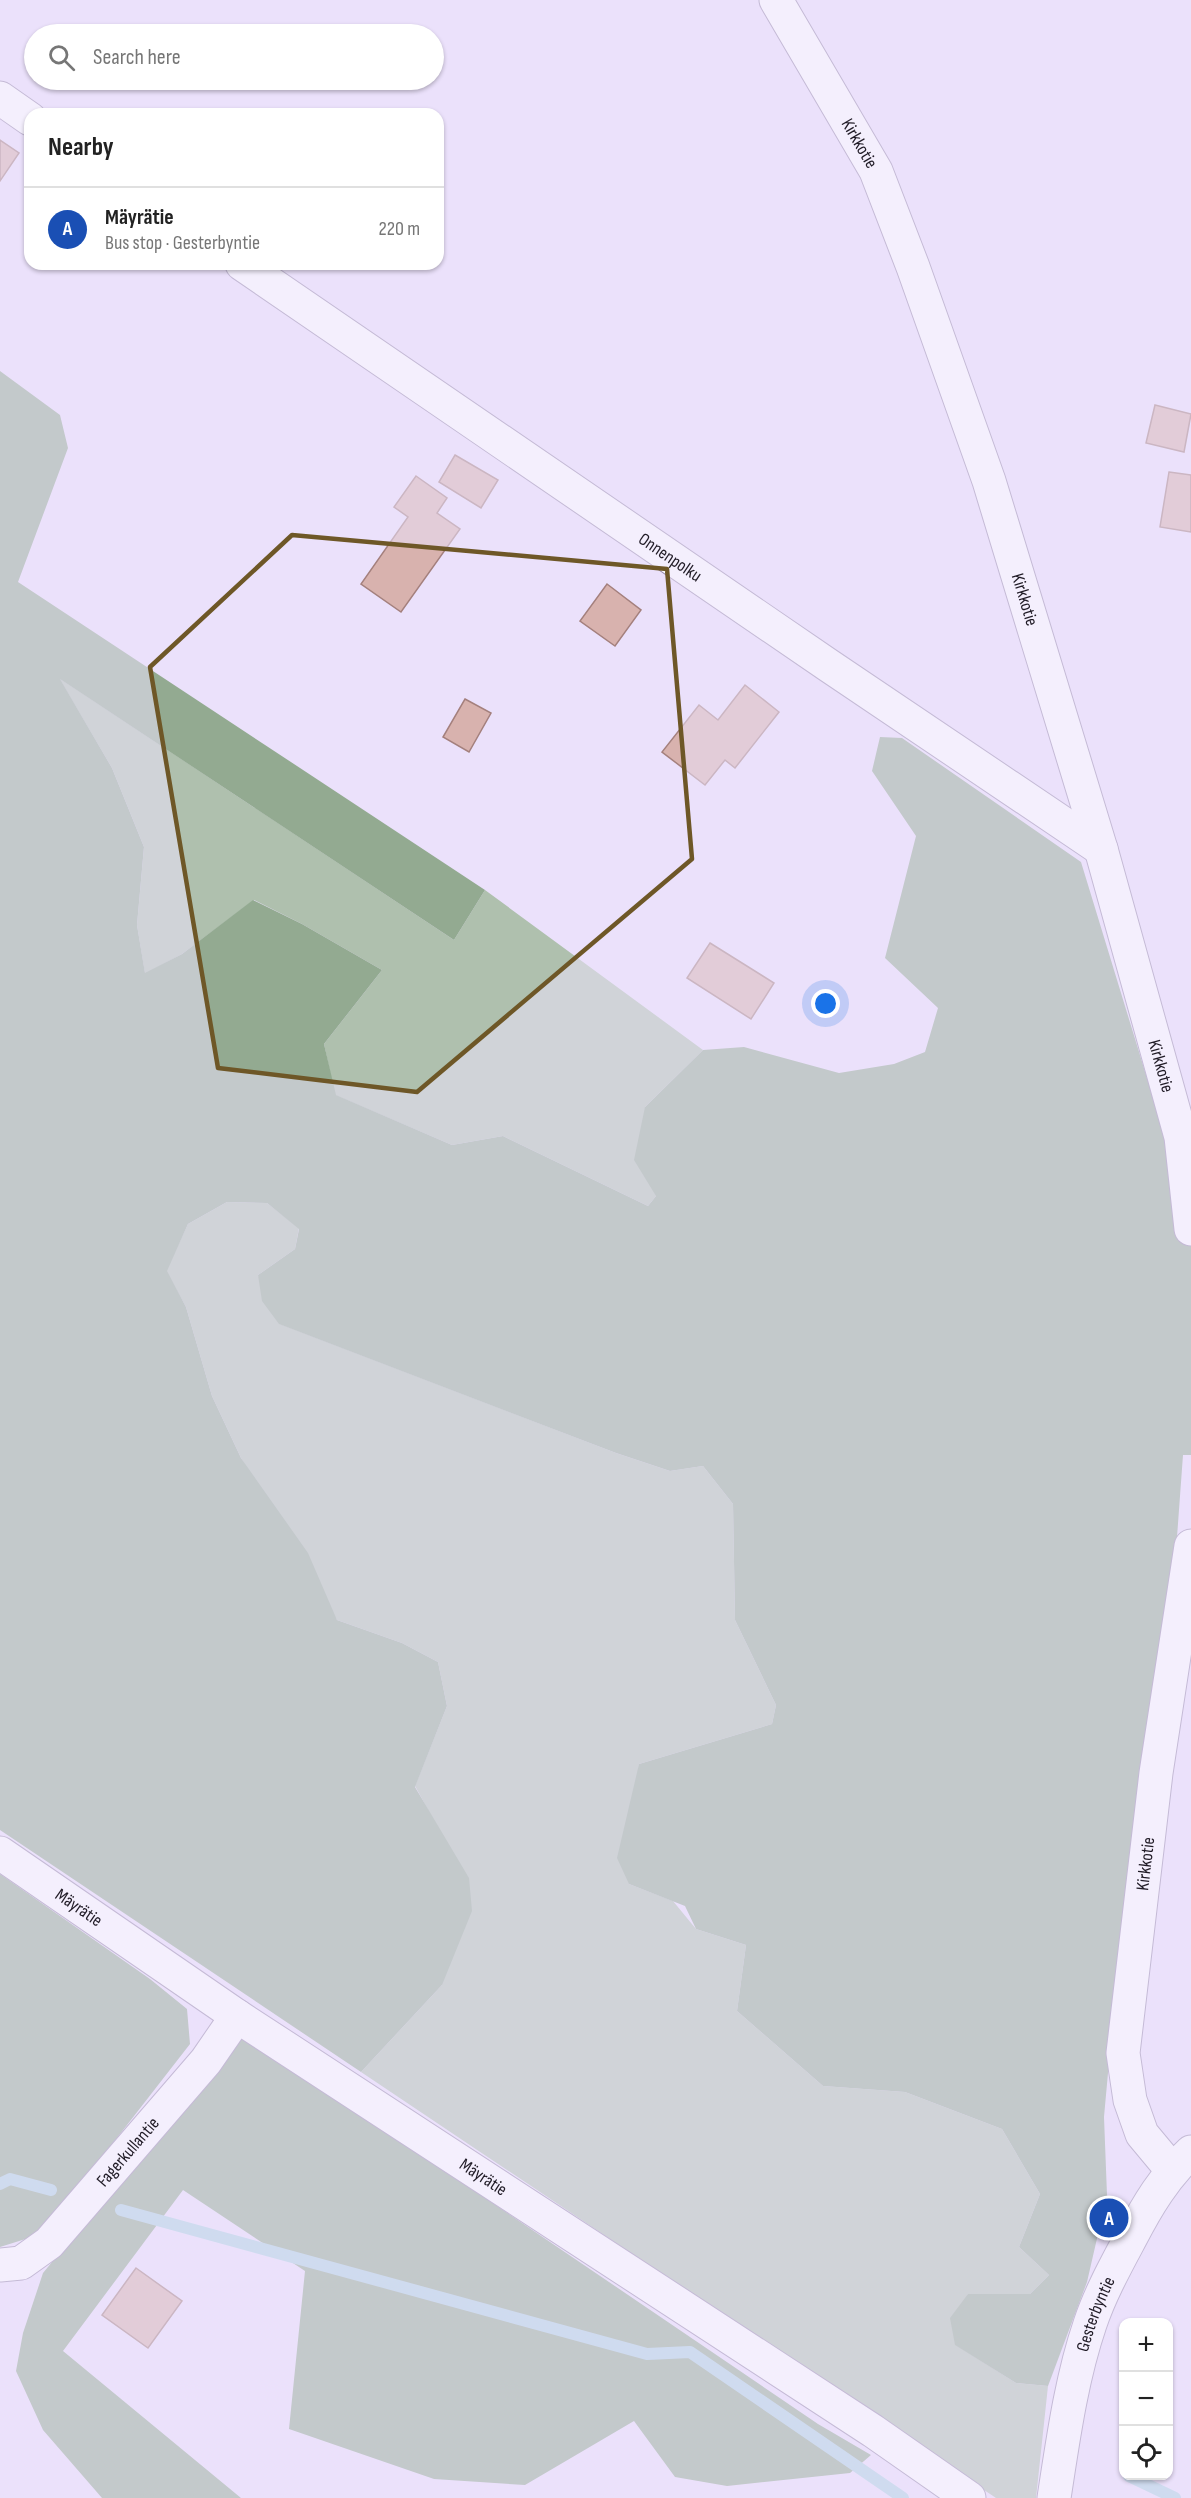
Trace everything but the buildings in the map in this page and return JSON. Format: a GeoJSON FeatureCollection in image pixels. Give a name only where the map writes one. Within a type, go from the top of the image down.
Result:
{"type":"FeatureCollection","features":[{"type":"Feature","properties":{"kind":"street","name":"Kirkkotie"},"geometry":{"type":"LineString","coordinates":[[776,0],[876,171],[913,267],[989,481],[1101,849],[1181,1137],[1191,1229]]}},
{"type":"Feature","properties":{"kind":"street"},"geometry":{"type":"LineString","coordinates":[[0,98],[24,115]]}},
{"type":"Feature","properties":{"kind":"street","name":"Onnenpolku"},"geometry":{"type":"LineString","coordinates":[[251,270],[1101,849]]}},
{"type":"Feature","properties":{"kind":"street","name":"Kirkkotie"},"geometry":{"type":"LineString","coordinates":[[1181,2161],[1142,2134],[1130,2100],[1124,2053],[1156,1773],[1191,1546]]}},
{"type":"Feature","properties":{"kind":"street","name":"Mäyrätie"},"geometry":{"type":"LineString","coordinates":[[0,1853],[237,2016],[853,2418],[969,2498]]}},
{"type":"Feature","properties":{"kind":"street","name":"Fagerkullantie"},"geometry":{"type":"LineString","coordinates":[[0,2265],[21,2262],[49,2243],[206,2061],[237,2016]]}},
{"type":"Feature","properties":{"kind":"street","name":"Gesterbyntie"},"geometry":{"type":"LineString","coordinates":[[1054,2498],[1066,2421],[1090,2323],[1112,2272],[1142,2216],[1181,2161]]}},
{"type":"Feature","properties":{"kind":"highlighted area"},"geometry":{"type":"Polygon","coordinates":[[[292,535],[667,569],[692,859],[417,1092],[218,1068],[150,667],[292,535]]]}},
{"type":"Feature","properties":{"kind":"green space"},"geometry":{"type":"Polygon","coordinates":[[[0,371],[60,415],[68,448],[18,582],[485,890],[454,940],[60,679],[112,768],[144,847],[137,925],[145,973],[182,954],[253,900],[302,924],[382,970],[324,1044],[336,1095],[452,1145],[503,1136],[648,1206],[656,1196],[634,1160],[645,1107],[703,1050],[744,1047],[839,1073],[894,1064],[925,1052],[938,1008],[885,958],[916,836],[872,771],[880,737],[902,738],[1081,862],[1165,1137],[1191,1206],[1191,1455],[1183,1455],[1173,1592],[1113,2018],[1104,2117],[1107,2195],[1087,2282],[1048,2386],[1016,2383],[955,2345],[950,2318],[968,2294],[1030,2294],[1049,2275],[1019,2247],[1040,2194],[1002,2129],[905,2092],[823,2086],[737,2011],[746,1945],[696,1929],[685,1906],[629,1884],[617,1858],[639,1764],[772,1724],[776,1705],[735,1620],[733,1504],[703,1466],[670,1471],[616,1453],[279,1324],[262,1301],[258,1275],[295,1249],[299,1229],[267,1203],[227,1202],[188,1224],[167,1271],[186,1307],[212,1396],[241,1458],[308,1553],[337,1620],[402,1643],[438,1662],[447,1706],[415,1787],[469,1878],[472,1911],[442,1985],[361,2072],[0,1830],[0,371]]]}},
{"type":"Feature","properties":{"kind":"green space"},"geometry":{"type":"Polygon","coordinates":[[[59,678],[454,940],[485,890],[703,1050],[645,1107],[656,1196],[648,1206],[503,1136],[452,1145],[335,1095],[324,1044],[382,970],[302,924],[254,900],[182,954],[145,974],[137,925],[144,847],[112,768],[59,678]]]}},
{"type":"Feature","properties":{"kind":"green space"},"geometry":{"type":"Polygon","coordinates":[[[227,1202],[267,1203],[299,1228],[295,1249],[258,1275],[280,1324],[616,1453],[670,1471],[703,1466],[733,1504],[735,1620],[776,1705],[772,1724],[639,1764],[629,1884],[673,1901],[696,1929],[746,1945],[737,2011],[823,2086],[905,2092],[1002,2129],[1040,2194],[1019,2247],[1049,2275],[1030,2294],[968,2294],[956,2345],[1016,2383],[1048,2386],[1036,2498],[996,2498],[361,2072],[442,1985],[438,1828],[415,1786],[447,1706],[438,1662],[402,1643],[337,1620],[241,1458],[212,1396],[186,1307],[166,1271],[188,1224],[227,1202]]]}},
{"type":"Feature","properties":{"kind":"green space"},"geometry":{"type":"Polygon","coordinates":[[[0,1874],[150,1979],[187,2009],[190,2044],[85,2179],[51,2231],[0,2247],[0,1874]]]}},
{"type":"Feature","properties":{"kind":"green space"},"geometry":{"type":"Polygon","coordinates":[[[241,2032],[818,2424],[871,2455],[850,2473],[727,2486],[675,2477],[634,2421],[525,2485],[434,2479],[289,2429],[305,2271],[183,2190],[63,2351],[241,2498],[102,2498],[43,2430],[16,2371],[23,2333],[43,2273],[241,2032]]]}},
{"type":"Feature","properties":{"kind":"waterway"},"geometry":{"type":"LineString","coordinates":[[0,2184],[10,2179],[51,2190]]}},
{"type":"Feature","properties":{"kind":"waterway"},"geometry":{"type":"LineString","coordinates":[[121,2210],[647,2354],[690,2352],[903,2498]]}},
{"type":"Feature","properties":{"kind":"waterway"},"geometry":{"type":"LineString","coordinates":[[1137,2480],[1175,2498]]}},
{"type":"Feature","properties":{"kind":"place","name":"Mäyrätie"},"geometry":{"type":"Point","coordinates":[1109,2218]}}]}
